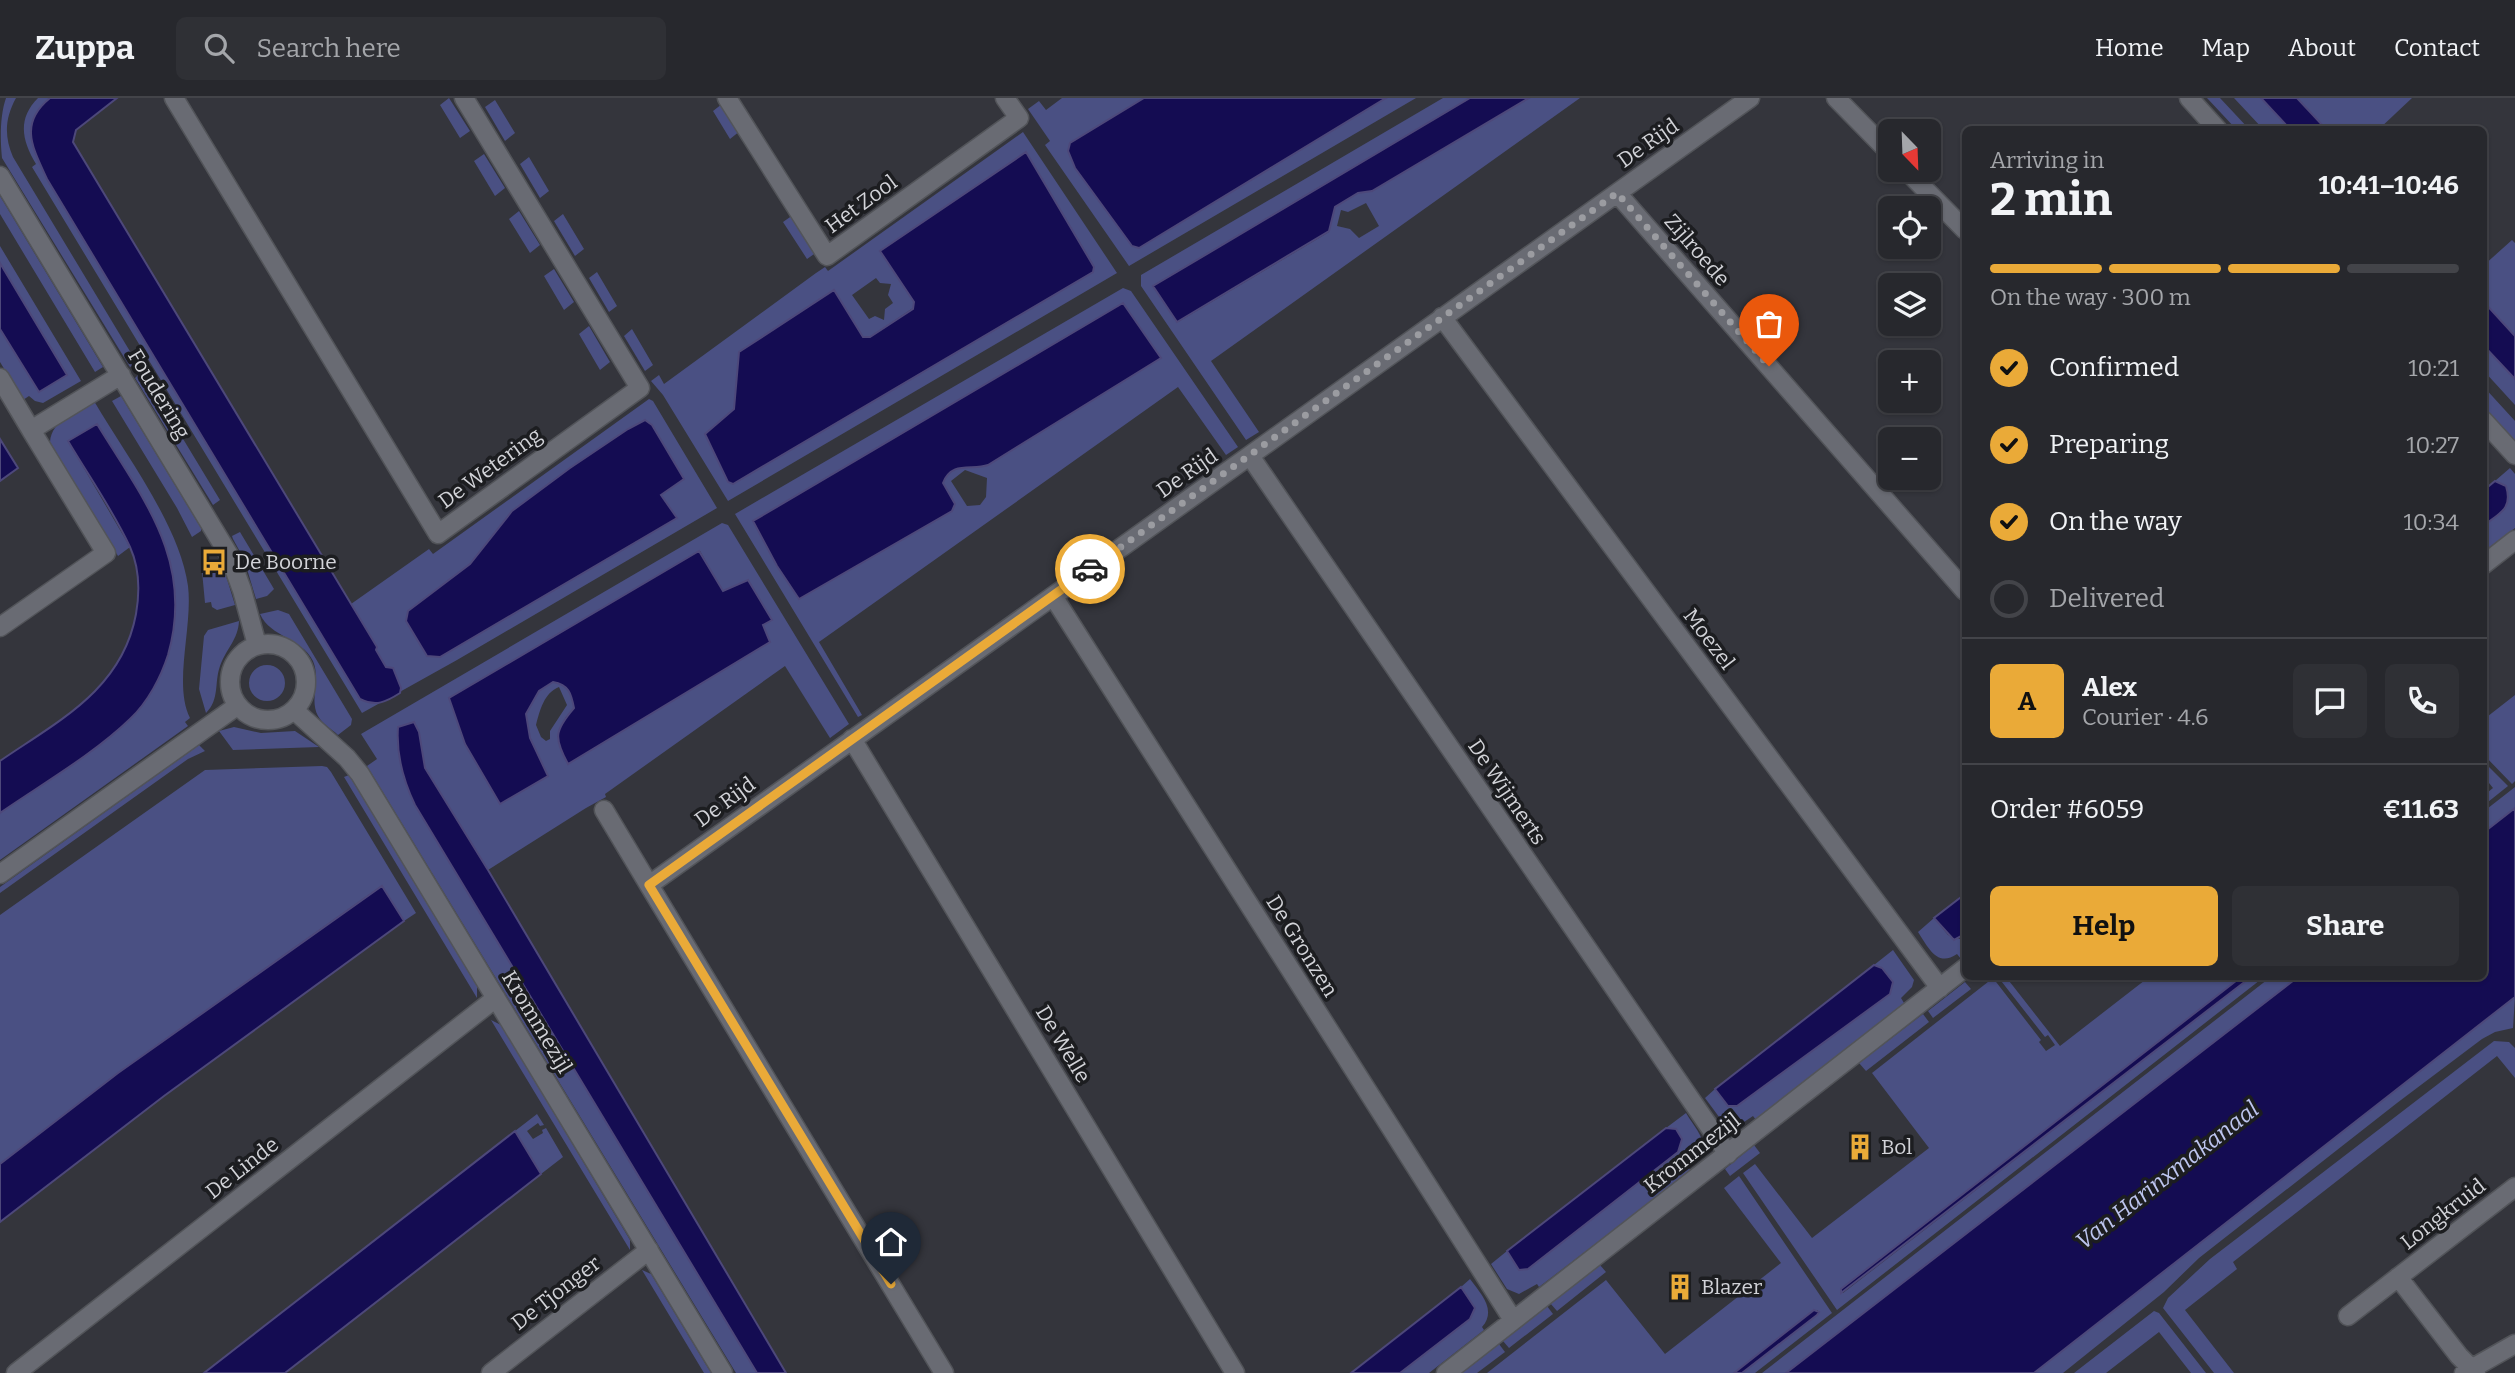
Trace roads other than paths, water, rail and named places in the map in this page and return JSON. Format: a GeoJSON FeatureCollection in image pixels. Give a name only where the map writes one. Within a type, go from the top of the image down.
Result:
{"type":"FeatureCollection","features":[{"type":"Feature","properties":{"kind":"street","name":"De Wetering"},"geometry":{"type":"LineString","coordinates":[[174,98],[438,534],[640,388],[464,98]]}},
{"type":"Feature","properties":{"kind":"street","name":"Het Zool"},"geometry":{"type":"LineString","coordinates":[[727,98],[827,256],[1019,118],[1005,98]]}},
{"type":"Feature","properties":{"kind":"street","name":"De Rijd"},"geometry":{"type":"LineString","coordinates":[[649,885],[1750,98]]}},
{"type":"Feature","properties":{"kind":"street"},"geometry":{"type":"LineString","coordinates":[[1836,98],[1878,141]]}},
{"type":"Feature","properties":{"kind":"street"},"geometry":{"type":"LineString","coordinates":[[2189,98],[2214,126]]}},
{"type":"Feature","properties":{"kind":"street","name":"Foudering"},"geometry":{"type":"LineString","coordinates":[[0,176],[229,555],[257,645]]}},
{"type":"Feature","properties":{"kind":"street"},"geometry":{"type":"LineString","coordinates":[[1918,182],[1962,227]]}},
{"type":"Feature","properties":{"kind":"street","name":"Zijlroede"},"geometry":{"type":"LineString","coordinates":[[1617,193],[1962,588]]}},
{"type":"Feature","properties":{"kind":"street","name":"Moezel"},"geometry":{"type":"LineString","coordinates":[[1442,317],[1940,988]]}},
{"type":"Feature","properties":{"kind":"street"},"geometry":{"type":"LineString","coordinates":[[31,430],[121,375]]}},
{"type":"Feature","properties":{"kind":"street"},"geometry":{"type":"LineString","coordinates":[[0,378],[106,553],[0,627]]}},
{"type":"Feature","properties":{"kind":"street"},"geometry":{"type":"LineString","coordinates":[[2487,424],[2515,455]]}},
{"type":"Feature","properties":{"kind":"street","name":"De Wijmerts"},"geometry":{"type":"LineString","coordinates":[[1250,456],[1728,1154]]}},
{"type":"Feature","properties":{"kind":"street"},"geometry":{"type":"LineString","coordinates":[[2487,562],[2515,540]]}},
{"type":"Feature","properties":{"kind":"street","name":"De Gronzen"},"geometry":{"type":"LineString","coordinates":[[1053,596],[1513,1320]]}},
{"type":"Feature","properties":{"kind":"street"},"geometry":{"type":"LineString","coordinates":[[270,644],[293,653],[301,663],[305,675],[306,688],[302,700],[284,717],[271,721],[246,715],[231,695],[231,670],[246,650],[257,645],[270,644]]}},
{"type":"Feature","properties":{"kind":"street"},"geometry":{"type":"LineString","coordinates":[[0,874],[237,706]]}},
{"type":"Feature","properties":{"kind":"street","name":"Krommezijl"},"geometry":{"type":"LineString","coordinates":[[294,710],[347,758],[360,774],[723,1373]]}},
{"type":"Feature","properties":{"kind":"street","name":"De Welle"},"geometry":{"type":"LineString","coordinates":[[852,739],[1235,1373]]}},
{"type":"Feature","properties":{"kind":"street"},"geometry":{"type":"LineString","coordinates":[[604,810],[944,1373]]}},
{"type":"Feature","properties":{"kind":"street","name":"Krommezijl"},"geometry":{"type":"LineString","coordinates":[[1446,1373],[1962,970]]}},
{"type":"Feature","properties":{"kind":"street","name":"De Linde"},"geometry":{"type":"LineString","coordinates":[[16,1373],[496,998]]}},
{"type":"Feature","properties":{"kind":"street","name":"Longkruid"},"geometry":{"type":"LineString","coordinates":[[2348,1316],[2515,1187]]}},
{"type":"Feature","properties":{"kind":"street","name":"De Tjonger"},"geometry":{"type":"LineString","coordinates":[[491,1373],[649,1250]]}},
{"type":"Feature","properties":{"kind":"street","name":"Longkruid"},"geometry":{"type":"LineString","coordinates":[[2398,1277],[2471,1372],[2515,1344]]}},
{"type":"Feature","properties":{"kind":"water"},"geometry":{"type":"Polygon","coordinates":[[[50,98],[117,98],[76,130],[73,142],[377,647],[376,650],[386,667],[393,668],[401,688],[400,693],[395,696],[376,703],[360,699],[47,179],[33,147],[31,127],[34,117],[50,98]]]}},
{"type":"Feature","properties":{"kind":"water"},"geometry":{"type":"Polygon","coordinates":[[[1144,98],[1386,98],[1139,248],[1132,246],[1075,168],[1068,151],[1070,143],[1144,98]]]}},
{"type":"Feature","properties":{"kind":"water"},"geometry":{"type":"Polygon","coordinates":[[[1470,98],[1529,98],[1372,191],[1358,193],[1335,207],[1329,231],[1177,322],[1153,286],[1470,98]]]}},
{"type":"Feature","properties":{"kind":"water"},"geometry":{"type":"Polygon","coordinates":[[[2261,98],[2297,98],[2323,126],[2287,126],[2261,98]]]}},
{"type":"Feature","properties":{"kind":"water"},"geometry":{"type":"Polygon","coordinates":[[[1026,152],[1094,267],[1093,272],[733,484],[728,482],[705,434],[734,409],[739,352],[834,290],[863,337],[870,337],[913,309],[914,302],[880,251],[1026,152]]]}},
{"type":"Feature","properties":{"kind":"water"},"geometry":{"type":"Polygon","coordinates":[[[0,263],[67,375],[39,392],[0,329],[0,263]]]}},
{"type":"Feature","properties":{"kind":"water"},"geometry":{"type":"Polygon","coordinates":[[[1123,303],[1161,358],[988,465],[952,471],[943,483],[955,504],[952,511],[799,599],[777,566],[753,521],[1123,303]]]}},
{"type":"Feature","properties":{"kind":"water"},"geometry":{"type":"Polygon","coordinates":[[[2487,305],[2515,336],[2515,379],[2487,349],[2487,305]]]}},
{"type":"Feature","properties":{"kind":"water"},"geometry":{"type":"Polygon","coordinates":[[[645,420],[652,425],[684,479],[661,495],[677,518],[440,657],[427,656],[406,621],[408,611],[470,564],[512,511],[570,468],[645,420]]]}},
{"type":"Feature","properties":{"kind":"water"},"geometry":{"type":"Polygon","coordinates":[[[97,424],[147,505],[170,560],[175,590],[175,621],[168,655],[153,689],[130,719],[84,756],[0,813],[0,761],[65,717],[102,683],[129,640],[136,614],[138,580],[130,547],[68,441],[97,424]]]}},
{"type":"Feature","properties":{"kind":"water"},"geometry":{"type":"Polygon","coordinates":[[[0,439],[18,468],[0,481],[0,439]]]}},
{"type":"Feature","properties":{"kind":"water"},"geometry":{"type":"Polygon","coordinates":[[[2495,481],[2506,486],[2508,500],[2504,510],[2487,523],[2487,488],[2495,481]]]}},
{"type":"Feature","properties":{"kind":"water"},"geometry":{"type":"Polygon","coordinates":[[[699,551],[723,591],[748,580],[772,620],[763,625],[770,642],[568,764],[560,748],[558,735],[574,708],[568,690],[553,682],[539,691],[526,714],[530,738],[548,776],[500,804],[465,744],[449,698],[699,551]]]}},
{"type":"Feature","properties":{"kind":"water"},"geometry":{"type":"Polygon","coordinates":[[[414,722],[419,732],[425,768],[786,1373],[757,1373],[415,805],[401,767],[398,747],[398,727],[414,722]]]}},
{"type":"Feature","properties":{"kind":"water","name":"Van Harinxmakanaal"},"geometry":{"type":"Polygon","coordinates":[[[2515,808],[2515,997],[2034,1373],[1786,1373],[2294,980],[2487,980],[2487,830],[2515,808]]]}},
{"type":"Feature","properties":{"kind":"water"},"geometry":{"type":"Polygon","coordinates":[[[382,886],[404,921],[164,1096],[0,1222],[0,1164],[118,1073],[382,886]]]}},
{"type":"Feature","properties":{"kind":"water"},"geometry":{"type":"Polygon","coordinates":[[[1962,896],[1962,936],[1954,940],[1934,918],[1962,896]]]}},
{"type":"Feature","properties":{"kind":"water"},"geometry":{"type":"Polygon","coordinates":[[[1874,965],[1882,968],[1893,982],[1890,994],[1737,1106],[1728,1106],[1715,1089],[1874,965]]]}},
{"type":"Feature","properties":{"kind":"water"},"geometry":{"type":"Polygon","coordinates":[[[2237,980],[2247,980],[1841,1293],[1841,1289],[2237,980]]]}},
{"type":"Feature","properties":{"kind":"water"},"geometry":{"type":"Polygon","coordinates":[[[1666,1128],[1676,1129],[1682,1139],[1678,1152],[1528,1269],[1519,1270],[1507,1251],[1666,1128]]]}},
{"type":"Feature","properties":{"kind":"water"},"geometry":{"type":"Polygon","coordinates":[[[515,1131],[541,1174],[285,1373],[204,1373],[515,1131]]]}},
{"type":"Feature","properties":{"kind":"water"},"geometry":{"type":"Polygon","coordinates":[[[1461,1287],[1475,1308],[1470,1319],[1400,1373],[1351,1373],[1461,1287]]]}},
{"type":"Feature","properties":{"kind":"water"},"geometry":{"type":"Polygon","coordinates":[[[1814,1310],[1819,1312],[1817,1315],[1742,1373],[1734,1373],[1814,1310]]]}},
{"type":"Feature","properties":{"kind":"place","name":"De Boorne"},"geometry":{"type":"Point","coordinates":[214,562]}},
{"type":"Feature","properties":{"kind":"place","name":"Bol"},"geometry":{"type":"Point","coordinates":[1860,1147]}},
{"type":"Feature","properties":{"kind":"place","name":"Blazer"},"geometry":{"type":"Point","coordinates":[1680,1287]}}]}
